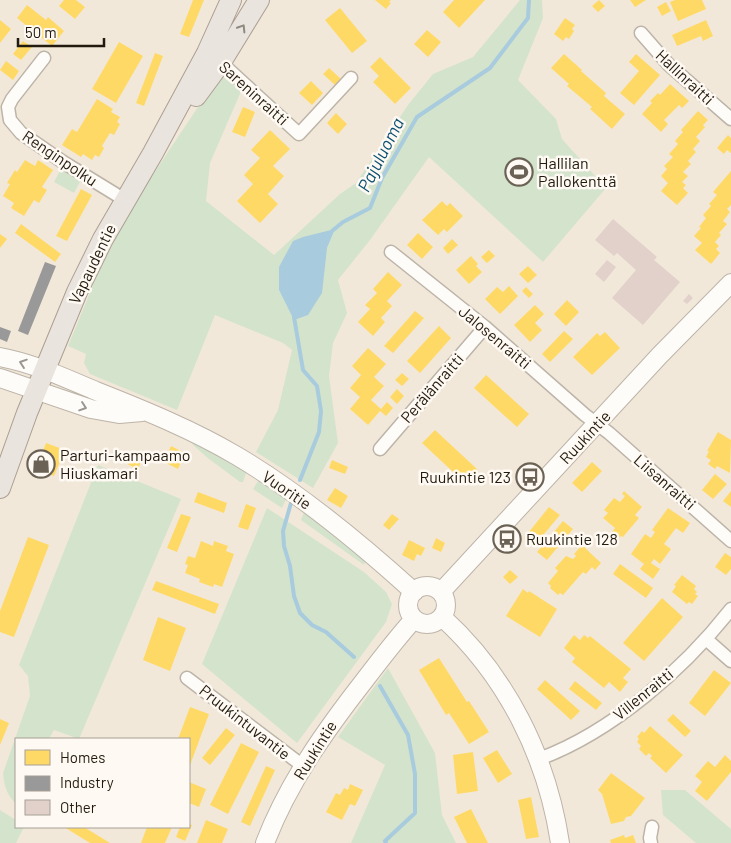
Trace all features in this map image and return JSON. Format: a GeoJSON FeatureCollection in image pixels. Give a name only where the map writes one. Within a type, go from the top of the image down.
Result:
{"type":"FeatureCollection","features":[{"type":"Feature","properties":{"kind":"main road","name":"Vapaudentie"},"geometry":{"type":"LineString","coordinates":[[214,57],[232,0]]}},
{"type":"Feature","properties":{"kind":"main road","name":"Vapaudentie"},"geometry":{"type":"LineString","coordinates":[[0,488],[77,292],[103,239],[153,154],[214,57],[259,0]]}},
{"type":"Feature","properties":{"kind":"street","name":"Hallinraitti"},"geometry":{"type":"LineString","coordinates":[[642,33],[669,65],[731,119]]}},
{"type":"Feature","properties":{"kind":"street","name":"Sareninraitti"},"geometry":{"type":"LineString","coordinates":[[214,57],[299,134],[351,78]]}},
{"type":"Feature","properties":{"kind":"street","name":"Renginpolku"},"geometry":{"type":"LineString","coordinates":[[44,58],[12,99],[8,107],[10,120],[21,132],[62,162],[125,200]]}},
{"type":"Feature","properties":{"kind":"street","name":"Jalosenraitti"},"geometry":{"type":"LineString","coordinates":[[391,252],[485,327],[597,424]]}},
{"type":"Feature","properties":{"kind":"street","name":"Ruukintie"},"geometry":{"type":"LineString","coordinates":[[441,592],[660,355],[731,283]]}},
{"type":"Feature","properties":{"kind":"street","name":"Perälänraitti"},"geometry":{"type":"LineString","coordinates":[[380,448],[485,327]]}},
{"type":"Feature","properties":{"kind":"street"},"geometry":{"type":"LineString","coordinates":[[0,357],[18,360],[41,380]]}},
{"type":"Feature","properties":{"kind":"street"},"geometry":{"type":"LineString","coordinates":[[0,378],[41,380]]}},
{"type":"Feature","properties":{"kind":"street","name":"Vuoritie"},"geometry":{"type":"LineString","coordinates":[[41,380],[91,410],[119,414],[145,412],[222,448],[325,516],[414,592]]}},
{"type":"Feature","properties":{"kind":"street","name":"Liisanraitti"},"geometry":{"type":"LineString","coordinates":[[597,424],[731,541]]}},
{"type":"Feature","properties":{"kind":"street"},"geometry":{"type":"LineString","coordinates":[[430,586],[441,592],[444,596],[446,607],[442,617],[432,624],[419,622],[414,619],[408,603],[418,588],[430,586]]}},
{"type":"Feature","properties":{"kind":"street","name":"Villenraitti"},"geometry":{"type":"LineString","coordinates":[[539,758],[586,737],[629,708],[669,675],[706,639],[731,608]]}},
{"type":"Feature","properties":{"kind":"street"},"geometry":{"type":"LineString","coordinates":[[442,617],[476,652],[512,701],[539,758],[560,843]]}},
{"type":"Feature","properties":{"kind":"street","name":"Ruukintie"},"geometry":{"type":"LineString","coordinates":[[265,843],[272,824],[302,766],[336,716],[400,634],[414,619]]}},
{"type":"Feature","properties":{"kind":"street"},"geometry":{"type":"LineString","coordinates":[[706,639],[731,661]]}},
{"type":"Feature","properties":{"kind":"street","name":"Pruukintuvantie"},"geometry":{"type":"LineString","coordinates":[[187,678],[302,766]]}},
{"type":"Feature","properties":{"kind":"street"},"geometry":{"type":"LineString","coordinates":[[651,843],[652,827]]}},
{"type":"Feature","properties":{"kind":"green space"},"geometry":{"type":"Polygon","coordinates":[[[520,0],[542,0],[543,18],[518,80],[556,119],[562,139],[606,188],[543,262],[429,157],[370,240],[338,280],[347,313],[333,343],[329,376],[338,443],[313,488],[256,452],[278,410],[292,350],[283,343],[215,315],[177,410],[90,374],[84,363],[86,354],[68,346],[98,273],[134,203],[216,80],[227,76],[242,89],[210,163],[206,201],[274,255],[340,194],[356,183],[408,105],[433,74],[473,57],[520,0]],[[335,229],[279,267],[279,290],[295,320],[325,258],[335,229]]]}},
{"type":"Feature","properties":{"kind":"green space"},"geometry":{"type":"Polygon","coordinates":[[[62,167],[82,178],[74,193],[54,182],[62,167]]]}},
{"type":"Feature","properties":{"kind":"green space"},"geometry":{"type":"Polygon","coordinates":[[[192,441],[245,471],[243,482],[240,482],[209,459],[193,445],[192,441]]]}},
{"type":"Feature","properties":{"kind":"green space"},"geometry":{"type":"Polygon","coordinates":[[[98,465],[181,499],[79,738],[54,730],[50,738],[15,738],[30,696],[28,676],[19,665],[98,465]]]}},
{"type":"Feature","properties":{"kind":"green space"},"geometry":{"type":"Polygon","coordinates":[[[258,481],[287,497],[282,508],[253,489],[258,481]]]}},
{"type":"Feature","properties":{"kind":"green space"},"geometry":{"type":"Polygon","coordinates":[[[267,508],[364,572],[386,592],[392,604],[386,622],[297,743],[202,664],[267,508]]]}},
{"type":"Feature","properties":{"kind":"green space"},"geometry":{"type":"Polygon","coordinates":[[[305,510],[337,535],[365,561],[364,565],[301,520],[305,510]]]}},
{"type":"Feature","properties":{"kind":"green space"},"geometry":{"type":"Polygon","coordinates":[[[388,668],[435,753],[442,815],[456,843],[351,843],[385,765],[338,737],[388,668]]]}},
{"type":"Feature","properties":{"kind":"green space"},"geometry":{"type":"Polygon","coordinates":[[[15,739],[15,803],[6,790],[3,773],[15,739]]]}},
{"type":"Feature","properties":{"kind":"green space"},"geometry":{"type":"Polygon","coordinates":[[[661,790],[685,790],[731,829],[731,843],[696,843],[663,815],[661,790]]]}},
{"type":"Feature","properties":{"kind":"green space"},"geometry":{"type":"Polygon","coordinates":[[[0,810],[15,819],[15,828],[24,828],[16,843],[0,843],[0,810]]]}},
{"type":"Feature","properties":{"kind":"water"},"geometry":{"type":"Polygon","coordinates":[[[335,229],[327,248],[322,293],[308,315],[294,320],[279,290],[279,267],[293,241],[335,229]]]}},
{"type":"Feature","properties":{"kind":"building: Homes"},"geometry":{"type":"Polygon","coordinates":[[[64,0],[76,0],[85,7],[75,19],[59,6],[64,0]]]}},
{"type":"Feature","properties":{"kind":"building: Homes"},"geometry":{"type":"Polygon","coordinates":[[[193,0],[204,0],[189,37],[180,34],[193,0]]]}},
{"type":"Feature","properties":{"kind":"building: Homes"},"geometry":{"type":"Polygon","coordinates":[[[375,0],[391,0],[389,2],[391,3],[386,9],[375,0]]]}},
{"type":"Feature","properties":{"kind":"building: Homes"},"geometry":{"type":"Polygon","coordinates":[[[454,0],[485,0],[459,28],[443,12],[454,0]]]}},
{"type":"Feature","properties":{"kind":"building: Homes"},"geometry":{"type":"Polygon","coordinates":[[[599,0],[605,6],[598,12],[592,6],[599,0]]]}},
{"type":"Feature","properties":{"kind":"building: Homes"},"geometry":{"type":"Polygon","coordinates":[[[630,0],[646,0],[635,7],[630,0]]]}},
{"type":"Feature","properties":{"kind":"building: Homes"},"geometry":{"type":"Polygon","coordinates":[[[675,0],[702,0],[706,9],[678,21],[670,2],[675,0]]]}},
{"type":"Feature","properties":{"kind":"building: Homes"},"geometry":{"type":"Polygon","coordinates":[[[666,2],[671,11],[662,16],[657,7],[666,2]]]}},
{"type":"Feature","properties":{"kind":"building: Homes"},"geometry":{"type":"Polygon","coordinates":[[[27,5],[46,20],[48,17],[64,31],[52,46],[17,18],[27,5]]]}},
{"type":"Feature","properties":{"kind":"building: Homes"},"geometry":{"type":"Polygon","coordinates":[[[340,8],[367,41],[352,53],[325,20],[340,8]]]}},
{"type":"Feature","properties":{"kind":"building: Homes"},"geometry":{"type":"Polygon","coordinates":[[[565,18],[575,25],[569,39],[566,37],[563,41],[554,34],[565,18]]]}},
{"type":"Feature","properties":{"kind":"building: Homes"},"geometry":{"type":"Polygon","coordinates":[[[0,20],[11,29],[0,43],[0,20]]]}},
{"type":"Feature","properties":{"kind":"building: Homes"},"geometry":{"type":"Polygon","coordinates":[[[706,20],[713,36],[703,41],[701,36],[677,46],[672,35],[706,20]]]}},
{"type":"Feature","properties":{"kind":"building: Homes"},"geometry":{"type":"Polygon","coordinates":[[[427,30],[441,42],[428,57],[414,44],[427,30]]]}},
{"type":"Feature","properties":{"kind":"building: Homes"},"geometry":{"type":"Polygon","coordinates":[[[23,41],[32,47],[21,60],[13,54],[23,41]]]}},
{"type":"Feature","properties":{"kind":"building: Homes"},"geometry":{"type":"Polygon","coordinates":[[[119,42],[143,56],[116,103],[92,89],[119,42]]]}},
{"type":"Feature","properties":{"kind":"building: Homes"},"geometry":{"type":"Polygon","coordinates":[[[155,53],[163,56],[144,106],[136,103],[155,53]]]}},
{"type":"Feature","properties":{"kind":"building: Homes"},"geometry":{"type":"Polygon","coordinates":[[[564,54],[606,93],[604,96],[625,114],[612,129],[551,68],[564,54]]]}},
{"type":"Feature","properties":{"kind":"building: Homes"},"geometry":{"type":"Polygon","coordinates":[[[636,54],[660,75],[634,105],[620,93],[639,71],[629,62],[636,54]]]}},
{"type":"Feature","properties":{"kind":"building: Homes"},"geometry":{"type":"Polygon","coordinates":[[[380,57],[411,88],[395,104],[373,82],[379,76],[370,67],[380,57]]]}},
{"type":"Feature","properties":{"kind":"building: Homes"},"geometry":{"type":"Polygon","coordinates":[[[6,61],[19,71],[13,80],[0,70],[6,61]]]}},
{"type":"Feature","properties":{"kind":"building: Homes"},"geometry":{"type":"Polygon","coordinates":[[[329,68],[341,79],[335,85],[323,74],[329,68]]]}},
{"type":"Feature","properties":{"kind":"building: Homes"},"geometry":{"type":"Polygon","coordinates":[[[311,81],[323,93],[312,105],[299,93],[311,81]]]}},
{"type":"Feature","properties":{"kind":"building: Homes"},"geometry":{"type":"Polygon","coordinates":[[[670,84],[689,101],[682,108],[679,105],[664,120],[668,124],[661,132],[642,114],[652,103],[650,101],[658,93],[660,95],[670,84]]]}},
{"type":"Feature","properties":{"kind":"building: Homes"},"geometry":{"type":"Polygon","coordinates":[[[97,99],[113,109],[111,112],[120,117],[117,122],[120,124],[114,135],[110,133],[102,146],[104,148],[99,157],[95,155],[92,160],[83,154],[81,157],[62,145],[72,129],[77,132],[97,99]]]}},
{"type":"Feature","properties":{"kind":"building: Homes"},"geometry":{"type":"Polygon","coordinates":[[[243,107],[255,112],[245,137],[232,132],[243,107]]]}},
{"type":"Feature","properties":{"kind":"building: Homes"},"geometry":{"type":"Polygon","coordinates":[[[698,111],[708,120],[703,125],[705,127],[696,137],[700,141],[693,149],[696,152],[688,161],[691,164],[683,172],[688,176],[682,182],[686,185],[683,188],[688,193],[677,205],[661,191],[668,183],[661,176],[667,169],[664,166],[673,157],[669,154],[678,144],[675,141],[683,132],[681,130],[698,111]]]}},
{"type":"Feature","properties":{"kind":"building: Homes"},"geometry":{"type":"Polygon","coordinates":[[[336,113],[347,124],[338,134],[327,123],[336,113]]]}},
{"type":"Feature","properties":{"kind":"building: Homes"},"geometry":{"type":"Polygon","coordinates":[[[270,130],[290,149],[273,166],[284,176],[268,194],[278,204],[260,223],[237,201],[253,184],[244,175],[260,158],[251,150],[270,130]]]}},
{"type":"Feature","properties":{"kind":"building: Homes"},"geometry":{"type":"Polygon","coordinates":[[[728,135],[731,138],[731,153],[727,150],[724,154],[717,148],[728,135]]]}},
{"type":"Feature","properties":{"kind":"building: Homes"},"geometry":{"type":"Polygon","coordinates":[[[25,160],[35,166],[38,160],[53,170],[42,187],[47,190],[39,203],[34,200],[24,216],[11,208],[14,203],[3,196],[10,184],[7,183],[15,170],[17,172],[25,160]]]}},
{"type":"Feature","properties":{"kind":"building: Homes"},"geometry":{"type":"Polygon","coordinates":[[[731,171],[731,205],[727,209],[730,212],[723,221],[727,224],[719,233],[721,235],[715,242],[719,246],[716,249],[720,253],[711,264],[695,250],[702,243],[694,236],[706,218],[703,215],[711,206],[709,204],[717,195],[713,192],[731,171]]]}},
{"type":"Feature","properties":{"kind":"building: Homes"},"geometry":{"type":"Polygon","coordinates":[[[81,189],[92,195],[67,241],[56,236],[81,189]]]}},
{"type":"Feature","properties":{"kind":"building: Homes"},"geometry":{"type":"Polygon","coordinates":[[[442,201],[447,206],[450,203],[463,216],[447,232],[444,229],[438,235],[422,220],[442,201]]]}},
{"type":"Feature","properties":{"kind":"building: Homes"},"geometry":{"type":"Polygon","coordinates":[[[21,224],[61,254],[55,262],[15,233],[21,224]]]}},
{"type":"Feature","properties":{"kind":"building: Homes"},"geometry":{"type":"Polygon","coordinates":[[[418,233],[433,247],[422,259],[407,245],[418,233]]]}},
{"type":"Feature","properties":{"kind":"building: Homes"},"geometry":{"type":"Polygon","coordinates":[[[0,234],[7,239],[0,248],[0,234]]]}},
{"type":"Feature","properties":{"kind":"building: Homes"},"geometry":{"type":"Polygon","coordinates":[[[452,239],[458,245],[448,254],[443,248],[452,239]]]}},
{"type":"Feature","properties":{"kind":"building: Homes"},"geometry":{"type":"Polygon","coordinates":[[[489,250],[495,256],[487,263],[481,257],[489,250]]]}},
{"type":"Feature","properties":{"kind":"building: Homes"},"geometry":{"type":"Polygon","coordinates":[[[471,256],[478,264],[476,266],[482,272],[469,284],[456,270],[471,256]]]}},
{"type":"Feature","properties":{"kind":"building: Homes"},"geometry":{"type":"Polygon","coordinates":[[[528,266],[537,275],[528,283],[519,274],[528,266]]]}},
{"type":"Feature","properties":{"kind":"building: Homes"},"geometry":{"type":"Polygon","coordinates":[[[388,272],[402,285],[387,301],[392,306],[381,318],[385,322],[373,336],[358,322],[370,309],[365,305],[377,293],[373,289],[388,272]]]}},
{"type":"Feature","properties":{"kind":"building: Homes"},"geometry":{"type":"Polygon","coordinates":[[[509,286],[518,296],[500,314],[485,299],[497,287],[503,292],[509,286]]]}},
{"type":"Feature","properties":{"kind":"building: Homes"},"geometry":{"type":"Polygon","coordinates":[[[526,287],[533,294],[529,298],[522,291],[526,287]]]}},
{"type":"Feature","properties":{"kind":"building: Homes"},"geometry":{"type":"Polygon","coordinates":[[[567,300],[579,312],[566,326],[554,314],[567,300]]]}},
{"type":"Feature","properties":{"kind":"building: Homes"},"geometry":{"type":"Polygon","coordinates":[[[535,305],[544,314],[535,323],[542,330],[530,342],[514,325],[535,305]]]}},
{"type":"Feature","properties":{"kind":"building: Homes"},"geometry":{"type":"Polygon","coordinates":[[[415,311],[424,318],[393,353],[384,346],[415,311]]]}},
{"type":"Feature","properties":{"kind":"building: Homes"},"geometry":{"type":"Polygon","coordinates":[[[439,326],[451,338],[420,373],[407,361],[439,326]]]}},
{"type":"Feature","properties":{"kind":"building: Homes"},"geometry":{"type":"Polygon","coordinates":[[[564,331],[573,339],[550,362],[542,354],[564,331]]]}},
{"type":"Feature","properties":{"kind":"building: Homes"},"geometry":{"type":"Polygon","coordinates":[[[605,332],[620,348],[592,375],[573,357],[597,333],[600,336],[605,332]]]}},
{"type":"Feature","properties":{"kind":"building: Homes"},"geometry":{"type":"Polygon","coordinates":[[[368,348],[386,364],[374,377],[384,386],[371,400],[381,409],[387,402],[393,408],[386,416],[380,411],[368,425],[350,409],[360,397],[350,388],[361,375],[352,366],[368,348]]]}},
{"type":"Feature","properties":{"kind":"building: Homes"},"geometry":{"type":"Polygon","coordinates":[[[402,373],[409,379],[402,386],[395,380],[402,373]]]}},
{"type":"Feature","properties":{"kind":"building: Homes"},"geometry":{"type":"Polygon","coordinates":[[[486,375],[529,414],[517,427],[474,388],[486,375]]]}},
{"type":"Feature","properties":{"kind":"building: Homes"},"geometry":{"type":"Polygon","coordinates":[[[397,389],[404,396],[397,404],[390,397],[397,389]]]}},
{"type":"Feature","properties":{"kind":"building: Homes"},"geometry":{"type":"Polygon","coordinates":[[[435,430],[477,469],[465,483],[422,443],[435,430]]]}},
{"type":"Feature","properties":{"kind":"building: Homes"},"geometry":{"type":"Polygon","coordinates":[[[718,432],[731,440],[730,473],[717,466],[715,469],[708,464],[711,460],[706,457],[709,451],[707,451],[718,432]]]}},
{"type":"Feature","properties":{"kind":"building: Homes"},"geometry":{"type":"Polygon","coordinates":[[[46,443],[65,450],[54,476],[36,469],[46,443]]]}},
{"type":"Feature","properties":{"kind":"building: Homes"},"geometry":{"type":"Polygon","coordinates":[[[171,446],[185,453],[178,469],[164,462],[171,446]]]}},
{"type":"Feature","properties":{"kind":"building: Homes"},"geometry":{"type":"Polygon","coordinates":[[[132,452],[143,457],[138,469],[127,464],[132,452]]]}},
{"type":"Feature","properties":{"kind":"building: Homes"},"geometry":{"type":"Polygon","coordinates":[[[332,460],[348,467],[345,474],[329,468],[332,460]]]}},
{"type":"Feature","properties":{"kind":"building: Homes"},"geometry":{"type":"Polygon","coordinates":[[[592,462],[602,471],[582,492],[572,483],[592,462]]]}},
{"type":"Feature","properties":{"kind":"building: Homes"},"geometry":{"type":"Polygon","coordinates":[[[715,474],[727,484],[713,499],[702,490],[715,474]]]}},
{"type":"Feature","properties":{"kind":"building: Homes"},"geometry":{"type":"Polygon","coordinates":[[[335,488],[348,496],[341,508],[327,500],[335,488]]]}},
{"type":"Feature","properties":{"kind":"building: Homes"},"geometry":{"type":"Polygon","coordinates":[[[624,491],[642,507],[635,515],[639,518],[623,537],[619,538],[612,532],[615,528],[603,518],[608,513],[604,510],[614,498],[620,502],[625,496],[622,494],[624,491]]]}},
{"type":"Feature","properties":{"kind":"building: Homes"},"geometry":{"type":"Polygon","coordinates":[[[731,491],[731,507],[723,501],[731,491]]]}},
{"type":"Feature","properties":{"kind":"building: Homes"},"geometry":{"type":"Polygon","coordinates":[[[198,492],[227,503],[224,513],[194,502],[198,492]]]}},
{"type":"Feature","properties":{"kind":"building: Homes"},"geometry":{"type":"Polygon","coordinates":[[[246,504],[256,508],[248,530],[238,527],[246,504]]]}},
{"type":"Feature","properties":{"kind":"building: Homes"},"geometry":{"type":"Polygon","coordinates":[[[549,507],[560,515],[534,546],[524,538],[549,507]]]}},
{"type":"Feature","properties":{"kind":"building: Homes"},"geometry":{"type":"Polygon","coordinates":[[[668,508],[690,523],[683,533],[676,528],[664,544],[671,549],[660,564],[654,559],[651,563],[660,569],[653,579],[640,569],[644,564],[631,554],[645,534],[651,538],[655,532],[652,530],[668,508]]]}},
{"type":"Feature","properties":{"kind":"building: Homes"},"geometry":{"type":"Polygon","coordinates":[[[181,514],[191,517],[177,552],[167,548],[181,514]]]}},
{"type":"Feature","properties":{"kind":"building: Homes"},"geometry":{"type":"Polygon","coordinates":[[[392,514],[399,519],[389,530],[383,525],[392,514]]]}},
{"type":"Feature","properties":{"kind":"building: Homes"},"geometry":{"type":"Polygon","coordinates":[[[563,521],[573,529],[547,560],[537,552],[563,521]]]}},
{"type":"Feature","properties":{"kind":"building: Homes"},"geometry":{"type":"Polygon","coordinates":[[[28,537],[49,545],[14,637],[0,632],[0,611],[28,537]]]}},
{"type":"Feature","properties":{"kind":"building: Homes"},"geometry":{"type":"Polygon","coordinates":[[[436,538],[445,543],[441,552],[432,548],[436,538]]]}},
{"type":"Feature","properties":{"kind":"building: Homes"},"geometry":{"type":"Polygon","coordinates":[[[409,540],[425,548],[421,556],[417,554],[414,561],[402,555],[409,540]]]}},
{"type":"Feature","properties":{"kind":"building: Homes"},"geometry":{"type":"Polygon","coordinates":[[[201,541],[213,546],[214,541],[228,546],[226,551],[234,554],[222,587],[214,584],[213,587],[199,582],[200,579],[185,573],[188,565],[185,564],[188,556],[195,558],[201,541]]]}},
{"type":"Feature","properties":{"kind":"building: Homes"},"geometry":{"type":"Polygon","coordinates":[[[582,545],[601,563],[595,570],[592,567],[586,574],[583,572],[563,595],[560,593],[558,595],[550,588],[551,586],[548,583],[558,571],[555,568],[566,556],[573,559],[576,556],[574,554],[582,545]]]}},
{"type":"Feature","properties":{"kind":"building: Homes"},"geometry":{"type":"Polygon","coordinates":[[[725,553],[731,557],[731,569],[726,575],[715,567],[725,553]]]}},
{"type":"Feature","properties":{"kind":"building: Homes"},"geometry":{"type":"Polygon","coordinates":[[[620,564],[653,588],[646,598],[613,574],[620,564]]]}},
{"type":"Feature","properties":{"kind":"building: Homes"},"geometry":{"type":"Polygon","coordinates":[[[510,570],[518,577],[510,584],[503,577],[510,570]]]}},
{"type":"Feature","properties":{"kind":"building: Homes"},"geometry":{"type":"Polygon","coordinates":[[[682,575],[696,586],[694,589],[697,592],[695,594],[698,596],[692,604],[689,602],[687,604],[672,592],[676,586],[674,585],[682,575]]]}},
{"type":"Feature","properties":{"kind":"building: Homes"},"geometry":{"type":"Polygon","coordinates":[[[156,581],[219,604],[215,614],[152,590],[156,581]]]}},
{"type":"Feature","properties":{"kind":"building: Homes"},"geometry":{"type":"Polygon","coordinates":[[[523,589],[557,609],[540,637],[506,616],[523,589]]]}},
{"type":"Feature","properties":{"kind":"building: Homes"},"geometry":{"type":"Polygon","coordinates":[[[662,598],[683,617],[644,661],[623,643],[662,598]]]}},
{"type":"Feature","properties":{"kind":"building: Homes"},"geometry":{"type":"Polygon","coordinates":[[[158,617],[186,628],[170,671],[143,660],[158,617]]]}},
{"type":"Feature","properties":{"kind":"building: Homes"},"geometry":{"type":"Polygon","coordinates":[[[574,635],[580,640],[584,635],[588,638],[590,636],[631,669],[623,678],[628,682],[620,692],[609,682],[604,688],[572,662],[575,658],[564,648],[574,635]]]}},
{"type":"Feature","properties":{"kind":"building: Homes"},"geometry":{"type":"Polygon","coordinates":[[[439,658],[489,732],[469,744],[449,713],[446,715],[419,670],[439,658]]]}},
{"type":"Feature","properties":{"kind":"building: Homes"},"geometry":{"type":"Polygon","coordinates":[[[714,670],[731,683],[705,716],[689,703],[714,670]]]}},
{"type":"Feature","properties":{"kind":"building: Homes"},"geometry":{"type":"Polygon","coordinates":[[[545,680],[580,711],[571,720],[537,689],[545,680]]]}},
{"type":"Feature","properties":{"kind":"building: Homes"},"geometry":{"type":"Polygon","coordinates":[[[575,681],[602,703],[596,710],[569,689],[575,681]]]}},
{"type":"Feature","properties":{"kind":"building: Homes"},"geometry":{"type":"Polygon","coordinates":[[[190,707],[209,714],[190,765],[190,738],[178,738],[190,707]]]}},
{"type":"Feature","properties":{"kind":"building: Homes"},"geometry":{"type":"Polygon","coordinates":[[[673,714],[691,731],[685,737],[667,720],[673,714]]]}},
{"type":"Feature","properties":{"kind":"building: Homes"},"geometry":{"type":"Polygon","coordinates":[[[0,719],[9,723],[0,745],[0,719]]]}},
{"type":"Feature","properties":{"kind":"building: Homes"},"geometry":{"type":"Polygon","coordinates":[[[650,726],[683,755],[666,773],[650,758],[652,756],[649,753],[646,756],[639,749],[641,746],[637,742],[639,739],[637,737],[650,726]]]}},
{"type":"Feature","properties":{"kind":"building: Homes"},"geometry":{"type":"Polygon","coordinates":[[[226,728],[235,735],[210,765],[202,758],[226,728]]]}},
{"type":"Feature","properties":{"kind":"building: Homes"},"geometry":{"type":"Polygon","coordinates":[[[241,743],[259,752],[228,814],[210,805],[241,743]]]}},
{"type":"Feature","properties":{"kind":"building: Homes"},"geometry":{"type":"Polygon","coordinates":[[[497,750],[512,774],[498,783],[483,758],[497,750]]]}},
{"type":"Feature","properties":{"kind":"building: Homes"},"geometry":{"type":"Polygon","coordinates":[[[473,752],[478,791],[457,794],[453,755],[473,752]]]}},
{"type":"Feature","properties":{"kind":"building: Homes"},"geometry":{"type":"Polygon","coordinates":[[[725,755],[731,761],[731,772],[707,801],[695,791],[702,782],[695,776],[708,761],[715,767],[725,755]]]}},
{"type":"Feature","properties":{"kind":"building: Homes"},"geometry":{"type":"Polygon","coordinates":[[[266,766],[275,770],[250,826],[241,822],[266,766]]]}},
{"type":"Feature","properties":{"kind":"building: Homes"},"geometry":{"type":"Polygon","coordinates":[[[611,773],[645,798],[631,816],[626,817],[624,821],[611,824],[602,794],[598,790],[611,773]]]}},
{"type":"Feature","properties":{"kind":"building: Homes"},"geometry":{"type":"Polygon","coordinates":[[[190,782],[206,789],[199,807],[190,803],[190,782]]]}},
{"type":"Feature","properties":{"kind":"building: Homes"},"geometry":{"type":"Polygon","coordinates":[[[350,784],[363,790],[355,806],[350,804],[342,820],[326,812],[336,793],[340,795],[344,788],[348,790],[350,784]]]}},
{"type":"Feature","properties":{"kind":"building: Homes"},"geometry":{"type":"Polygon","coordinates":[[[531,797],[539,837],[526,839],[518,800],[531,797]]]}},
{"type":"Feature","properties":{"kind":"building: Homes"},"geometry":{"type":"Polygon","coordinates":[[[471,809],[488,843],[467,843],[454,817],[471,809]]]}},
{"type":"Feature","properties":{"kind":"building: Homes"},"geometry":{"type":"Polygon","coordinates":[[[206,820],[228,829],[222,843],[197,843],[206,820]]]}},
{"type":"Feature","properties":{"kind":"building: Homes"},"geometry":{"type":"Polygon","coordinates":[[[190,824],[192,825],[185,841],[176,837],[180,828],[190,828],[190,824]]]}},
{"type":"Feature","properties":{"kind":"building: Homes"},"geometry":{"type":"Polygon","coordinates":[[[66,828],[86,828],[110,843],[90,843],[66,828]]]}},
{"type":"Feature","properties":{"kind":"building: Homes"},"geometry":{"type":"Polygon","coordinates":[[[147,828],[172,828],[165,843],[141,843],[147,828]]]}},
{"type":"Feature","properties":{"kind":"building: Homes"},"geometry":{"type":"Polygon","coordinates":[[[624,835],[625,838],[633,835],[636,843],[611,843],[610,840],[624,835]]]}},
{"type":"Feature","properties":{"kind":"building: Industry"},"geometry":{"type":"Polygon","coordinates":[[[45,262],[56,266],[28,335],[18,331],[45,262]]]}},
{"type":"Feature","properties":{"kind":"building: Industry"},"geometry":{"type":"Polygon","coordinates":[[[0,327],[11,331],[7,342],[0,339],[0,327]]]}},
{"type":"Feature","properties":{"kind":"building: Other"},"geometry":{"type":"Polygon","coordinates":[[[613,219],[657,257],[654,260],[680,282],[643,325],[612,298],[636,270],[617,253],[614,256],[595,240],[613,219]]]}},
{"type":"Feature","properties":{"kind":"building: Other"},"geometry":{"type":"Polygon","coordinates":[[[607,260],[616,267],[604,282],[595,274],[607,260]]]}},
{"type":"Feature","properties":{"kind":"building: Other"},"geometry":{"type":"Polygon","coordinates":[[[689,294],[693,298],[687,304],[683,301],[689,294]]]}},
{"type":"Feature","properties":{"kind":"waterway","name":"Pajuluoma"},"geometry":{"type":"LineString","coordinates":[[332,231],[343,222],[370,208],[382,178],[417,117],[490,68],[528,18],[529,0]]}},
{"type":"Feature","properties":{"kind":"waterway","name":"Pajuluoma"},"geometry":{"type":"LineString","coordinates":[[294,317],[303,370],[317,386],[321,411],[319,432],[300,480]]}},
{"type":"Feature","properties":{"kind":"waterway","name":"Pajuluoma"},"geometry":{"type":"LineString","coordinates":[[291,503],[283,531],[284,546],[290,566],[294,596],[300,613],[312,625],[326,632],[354,657]]}},
{"type":"Feature","properties":{"kind":"waterway","name":"Pajuluoma"},"geometry":{"type":"LineString","coordinates":[[380,686],[408,735],[415,774],[415,813],[385,841],[386,843]]}},
{"type":"Feature","properties":{"kind":"place","name":"Hallilan Pallokenttä"},"geometry":{"type":"Point","coordinates":[519,172]}},
{"type":"Feature","properties":{"kind":"place","name":"Parturi-kampaamo Hiuskamari"},"geometry":{"type":"Point","coordinates":[41,464]}},
{"type":"Feature","properties":{"kind":"place","name":"Ruukintie 123"},"geometry":{"type":"Point","coordinates":[530,477]}},
{"type":"Feature","properties":{"kind":"place","name":"Ruukintie 128"},"geometry":{"type":"Point","coordinates":[507,539]}}]}
